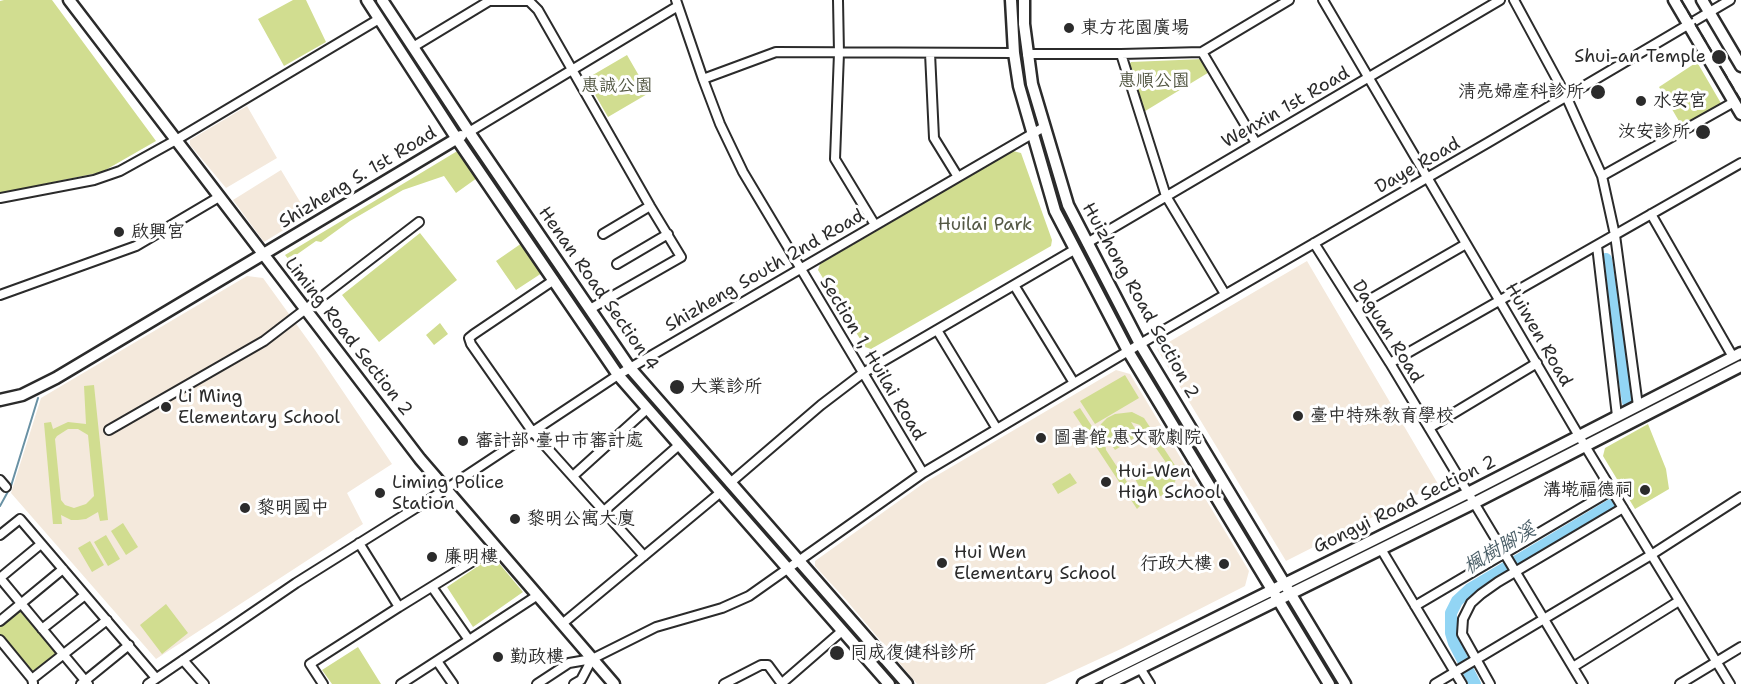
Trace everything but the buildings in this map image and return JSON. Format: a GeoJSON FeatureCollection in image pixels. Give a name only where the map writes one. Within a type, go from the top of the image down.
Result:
{"type":"FeatureCollection","features":[{"type":"Feature","properties":{"kind":"street","name":"Liming Road Section 2"},"geometry":{"type":"LineString","coordinates":[[69,0],[420,459],[614,684]]}},
{"type":"Feature","properties":{"kind":"street","name":"Henan Road Section 4"},"geometry":{"type":"LineString","coordinates":[[367,0],[457,139],[618,375],[889,684]]}},
{"type":"Feature","properties":{"kind":"street","name":"Henan Road Section 4"},"geometry":{"type":"LineString","coordinates":[[382,0],[630,368],[908,684]]}},
{"type":"Feature","properties":{"kind":"street"},"geometry":{"type":"LineString","coordinates":[[838,0],[839,53],[835,159],[875,225]]}},
{"type":"Feature","properties":{"kind":"street","name":"Huizhong Road Section 2"},"geometry":{"type":"LineString","coordinates":[[1011,0],[1014,53],[1019,86],[1055,211],[1128,351],[1329,684]]}},
{"type":"Feature","properties":{"kind":"street","name":"Huizhong Road Section 2"},"geometry":{"type":"LineString","coordinates":[[1024,0],[1027,54],[1032,84],[1068,205],[1140,344],[1345,684]]}},
{"type":"Feature","properties":{"kind":"street"},"geometry":{"type":"LineString","coordinates":[[1027,54],[1202,52],[1289,0]]}},
{"type":"Feature","properties":{"kind":"street","name":"Huiwen Road"},"geometry":{"type":"LineString","coordinates":[[1323,0],[1612,490],[1730,684]]}},
{"type":"Feature","properties":{"kind":"street","name":"Wenxin 1st Road"},"geometry":{"type":"LineString","coordinates":[[1087,243],[1500,0]]}},
{"type":"Feature","properties":{"kind":"street"},"geometry":{"type":"LineString","coordinates":[[1514,0],[1566,96],[1602,176],[1616,235],[1638,406]]}},
{"type":"Feature","properties":{"kind":"street"},"geometry":{"type":"LineString","coordinates":[[1674,0],[1741,114]]}},
{"type":"Feature","properties":{"kind":"street"},"geometry":{"type":"LineString","coordinates":[[1702,0],[1741,66]]}},
{"type":"Feature","properties":{"kind":"street","name":"Daye Road"},"geometry":{"type":"LineString","coordinates":[[799,561],[923,473],[1730,0]]}},
{"type":"Feature","properties":{"kind":"street"},"geometry":{"type":"LineString","coordinates":[[413,47],[489,1],[529,1],[538,10],[681,256],[590,309]]}},
{"type":"Feature","properties":{"kind":"street","name":"Shizheng S. 1st Road"},"geometry":{"type":"LineString","coordinates":[[0,400],[22,395],[56,378],[573,70],[677,3]]}},
{"type":"Feature","properties":{"kind":"street","name":"Section 1, Huilai Road"},"geometry":{"type":"LineString","coordinates":[[677,3],[702,79],[743,172],[923,473]]}},
{"type":"Feature","properties":{"kind":"street"},"geometry":{"type":"LineString","coordinates":[[0,198],[94,180],[120,171],[379,19]]}},
{"type":"Feature","properties":{"kind":"street"},"geometry":{"type":"LineString","coordinates":[[702,79],[776,52],[1014,53]]}},
{"type":"Feature","properties":{"kind":"street"},"geometry":{"type":"LineString","coordinates":[[1202,52],[1256,143]]}},
{"type":"Feature","properties":{"kind":"street"},"geometry":{"type":"LineString","coordinates":[[930,53],[934,138],[958,177]]}},
{"type":"Feature","properties":{"kind":"street"},"geometry":{"type":"LineString","coordinates":[[1121,54],[1166,196],[1225,294]]}},
{"type":"Feature","properties":{"kind":"street"},"geometry":{"type":"LineString","coordinates":[[1602,176],[1734,102]]}},
{"type":"Feature","properties":{"kind":"street","name":"Shizheng South 2nd Road"},"geometry":{"type":"LineString","coordinates":[[148,684],[296,583],[446,489],[618,375],[1044,127]]}},
{"type":"Feature","properties":{"kind":"street"},"geometry":{"type":"LineString","coordinates":[[1390,363],[1741,163]]}},
{"type":"Feature","properties":{"kind":"street"},"geometry":{"type":"LineString","coordinates":[[0,294],[136,246],[219,197]]}},
{"type":"Feature","properties":{"kind":"street"},"geometry":{"type":"LineString","coordinates":[[603,234],[650,206]]}},
{"type":"Feature","properties":{"kind":"street"},"geometry":{"type":"LineString","coordinates":[[1651,214],[1737,355]]}},
{"type":"Feature","properties":{"kind":"street"},"geometry":{"type":"LineString","coordinates":[[109,430],[264,341],[304,308],[333,289],[419,222]]}},
{"type":"Feature","properties":{"kind":"street"},"geometry":{"type":"LineString","coordinates":[[617,264],[668,234]]}},
{"type":"Feature","properties":{"kind":"street","name":"Daguan Road"},"geometry":{"type":"LineString","coordinates":[[1314,243],[1390,363],[1583,684]]}},
{"type":"Feature","properties":{"kind":"street"},"geometry":{"type":"LineString","coordinates":[[1355,308],[1466,244]]}},
{"type":"Feature","properties":{"kind":"street"},"geometry":{"type":"LineString","coordinates":[[1597,246],[1617,416]]}},
{"type":"Feature","properties":{"kind":"street"},"geometry":{"type":"LineString","coordinates":[[730,483],[821,405],[863,373],[1074,250]]}},
{"type":"Feature","properties":{"kind":"street"},"geometry":{"type":"LineString","coordinates":[[554,280],[474,334],[470,339],[471,344],[532,431],[644,556]]}},
{"type":"Feature","properties":{"kind":"street"},"geometry":{"type":"LineString","coordinates":[[1014,285],[1074,383]]}},
{"type":"Feature","properties":{"kind":"street"},"geometry":{"type":"LineString","coordinates":[[937,330],[997,429]]}},
{"type":"Feature","properties":{"kind":"street","name":"Gongyi Road Section 2"},"geometry":{"type":"LineString","coordinates":[[1108,684],[1381,549],[1580,436],[1737,355]]}},
{"type":"Feature","properties":{"kind":"street"},"geometry":{"type":"LineString","coordinates":[[1429,428],[1537,363]]}},
{"type":"Feature","properties":{"kind":"street","name":"Gongyi Road Section 2"},"geometry":{"type":"LineString","coordinates":[[1083,684],[1284,583],[1586,446],[1740,368]]}},
{"type":"Feature","properties":{"kind":"street"},"geometry":{"type":"LineString","coordinates":[[573,476],[647,409]]}},
{"type":"Feature","properties":{"kind":"street"},"geometry":{"type":"LineString","coordinates":[[604,511],[679,445]]}},
{"type":"Feature","properties":{"kind":"street"},"geometry":{"type":"LineString","coordinates":[[1415,606],[1506,555],[1612,490]]}},
{"type":"Feature","properties":{"kind":"street"},"geometry":{"type":"LineString","coordinates":[[562,624],[720,492]]}},
{"type":"Feature","properties":{"kind":"street"},"geometry":{"type":"LineString","coordinates":[[1435,684],[1651,555],[1741,497]]}},
{"type":"Feature","properties":{"kind":"street"},"geometry":{"type":"LineString","coordinates":[[1490,684],[1474,660],[1462,634],[1466,610],[1481,594],[1515,570],[1623,508]]}},
{"type":"Feature","properties":{"kind":"street"},"geometry":{"type":"LineString","coordinates":[[0,535],[20,519],[156,678]]}},
{"type":"Feature","properties":{"kind":"street"},"geometry":{"type":"LineString","coordinates":[[359,543],[399,607]]}},
{"type":"Feature","properties":{"kind":"street"},"geometry":{"type":"LineString","coordinates":[[41,544],[0,578],[85,683],[129,645]]}},
{"type":"Feature","properties":{"kind":"street"},"geometry":{"type":"LineString","coordinates":[[322,684],[310,664],[496,547]]}},
{"type":"Feature","properties":{"kind":"street"},"geometry":{"type":"LineString","coordinates":[[1381,549],[1457,670],[1462,684]]}},
{"type":"Feature","properties":{"kind":"street"},"geometry":{"type":"LineString","coordinates":[[537,684],[569,663],[592,659],[656,627],[722,608],[749,596],[799,561]]}},
{"type":"Feature","properties":{"kind":"street"},"geometry":{"type":"LineString","coordinates":[[0,621],[63,569]]}},
{"type":"Feature","properties":{"kind":"street"},"geometry":{"type":"LineString","coordinates":[[432,587],[469,640]]}},
{"type":"Feature","properties":{"kind":"street"},"geometry":{"type":"LineString","coordinates":[[42,628],[85,595]]}},
{"type":"Feature","properties":{"kind":"street"},"geometry":{"type":"LineString","coordinates":[[401,684],[538,595]]}},
{"type":"Feature","properties":{"kind":"street"},"geometry":{"type":"LineString","coordinates":[[1572,667],[1680,602]]}},
{"type":"Feature","properties":{"kind":"street"},"geometry":{"type":"LineString","coordinates":[[0,640],[33,682],[63,654],[107,620]]}},
{"type":"Feature","properties":{"kind":"street"},"geometry":{"type":"LineString","coordinates":[[724,684],[761,665],[768,664],[781,684],[842,631]]}},
{"type":"Feature","properties":{"kind":"street"},"geometry":{"type":"LineString","coordinates":[[1680,684],[1741,647]]}},
{"type":"Feature","properties":{"kind":"street"},"geometry":{"type":"LineString","coordinates":[[574,684],[581,680],[592,659]]}},
{"type":"Feature","properties":{"kind":"street"},"geometry":{"type":"LineString","coordinates":[[183,660],[204,684]]}},
{"type":"Feature","properties":{"kind":"street"},"geometry":{"type":"LineString","coordinates":[[436,661],[453,684]]}},
{"type":"Feature","properties":{"kind":"street"},"geometry":{"type":"LineString","coordinates":[[1140,668],[1150,684]]}},
{"type":"Feature","properties":{"kind":"shaded area"},"geometry":{"type":"Polygon","coordinates":[[[247,106],[277,158],[226,188],[190,145],[190,140],[247,106]]]}},
{"type":"Feature","properties":{"kind":"shaded area"},"geometry":{"type":"Polygon","coordinates":[[[281,170],[308,215],[264,242],[233,200],[281,170]]]}},
{"type":"Feature","properties":{"kind":"shaded area","name":"臺中特殊教育學校"},"geometry":{"type":"Polygon","coordinates":[[[1307,261],[1438,484],[1286,561],[1157,349],[1307,261]]]}},
{"type":"Feature","properties":{"kind":"shaded area"},"geometry":{"type":"Polygon","coordinates":[[[247,276],[263,278],[392,464],[347,493],[363,524],[156,659],[11,493],[41,398],[247,276]]]}},
{"type":"Feature","properties":{"kind":"shaded area"},"geometry":{"type":"Polygon","coordinates":[[[1116,370],[1130,374],[1249,571],[1245,586],[1123,648],[1045,684],[917,684],[815,566],[815,561],[924,483],[1116,370]]]}},
{"type":"Feature","properties":{"kind":"green space"},"geometry":{"type":"Polygon","coordinates":[[[52,0],[156,141],[102,172],[0,193],[0,1],[52,0]]]}},
{"type":"Feature","properties":{"kind":"green space"},"geometry":{"type":"Polygon","coordinates":[[[293,0],[306,0],[326,42],[284,66],[258,19],[293,0]]]}},
{"type":"Feature","properties":{"kind":"green space","name":"惠誠公園"},"geometry":{"type":"Polygon","coordinates":[[[627,55],[649,93],[608,117],[586,79],[627,55]]]}},
{"type":"Feature","properties":{"kind":"green space","name":"惠順公園"},"geometry":{"type":"Polygon","coordinates":[[[1203,59],[1211,71],[1142,113],[1128,66],[1131,62],[1203,59]]]}},
{"type":"Feature","properties":{"kind":"green space"},"geometry":{"type":"Polygon","coordinates":[[[1697,62],[1722,105],[1683,128],[1659,87],[1697,62]]]}},
{"type":"Feature","properties":{"kind":"green space"},"geometry":{"type":"Polygon","coordinates":[[[459,150],[477,178],[456,193],[444,176],[403,190],[350,221],[321,242],[316,241],[289,260],[285,255],[459,150]]]}},
{"type":"Feature","properties":{"kind":"green space","name":"Huilai Park"},"geometry":{"type":"Polygon","coordinates":[[[1013,151],[1021,153],[1052,240],[1051,246],[871,349],[865,347],[818,270],[820,264],[1013,151]]]}},
{"type":"Feature","properties":{"kind":"green space"},"geometry":{"type":"Polygon","coordinates":[[[420,233],[457,280],[379,342],[342,295],[420,233]]]}},
{"type":"Feature","properties":{"kind":"green space"},"geometry":{"type":"Polygon","coordinates":[[[522,243],[542,273],[516,290],[496,261],[522,243]]]}},
{"type":"Feature","properties":{"kind":"green space"},"geometry":{"type":"Polygon","coordinates":[[[440,323],[448,334],[434,345],[426,335],[440,323]]]}},
{"type":"Feature","properties":{"kind":"green space"},"geometry":{"type":"Polygon","coordinates":[[[1125,375],[1139,398],[1095,424],[1080,401],[1125,375]]]}},
{"type":"Feature","properties":{"kind":"green space"},"geometry":{"type":"Polygon","coordinates":[[[94,385],[108,520],[100,521],[98,512],[86,519],[78,520],[71,520],[61,515],[62,524],[53,524],[44,423],[51,422],[53,429],[68,422],[86,424],[84,386],[94,385]],[[68,429],[55,439],[61,500],[65,505],[74,508],[86,504],[94,496],[88,435],[78,429],[68,429]]]}},
{"type":"Feature","properties":{"kind":"green space"},"geometry":{"type":"Polygon","coordinates":[[[1080,408],[1097,434],[1101,424],[1115,414],[1132,412],[1144,418],[1178,470],[1172,488],[1151,500],[1137,498],[1141,505],[1137,509],[1073,412],[1080,408]],[[1131,422],[1139,435],[1115,450],[1106,437],[1105,441],[1106,450],[1129,485],[1143,493],[1135,479],[1159,464],[1167,477],[1167,464],[1140,425],[1131,422]]]}},
{"type":"Feature","properties":{"kind":"green space"},"geometry":{"type":"Polygon","coordinates":[[[1648,424],[1666,469],[1669,489],[1635,509],[1603,456],[1605,448],[1648,424]]]}},
{"type":"Feature","properties":{"kind":"green space"},"geometry":{"type":"Polygon","coordinates":[[[1070,473],[1077,483],[1058,494],[1052,484],[1070,473]]]}},
{"type":"Feature","properties":{"kind":"green space"},"geometry":{"type":"Polygon","coordinates":[[[123,523],[138,547],[126,555],[111,531],[123,523]]]}},
{"type":"Feature","properties":{"kind":"green space"},"geometry":{"type":"Polygon","coordinates":[[[106,535],[120,559],[108,566],[94,542],[106,535]]]}},
{"type":"Feature","properties":{"kind":"green space"},"geometry":{"type":"Polygon","coordinates":[[[90,541],[104,565],[92,572],[78,548],[90,541]]]}},
{"type":"Feature","properties":{"kind":"green space"},"geometry":{"type":"Polygon","coordinates":[[[493,556],[523,592],[473,627],[447,587],[493,556]]]}},
{"type":"Feature","properties":{"kind":"green space"},"geometry":{"type":"Polygon","coordinates":[[[166,604],[188,633],[162,654],[140,625],[166,604]]]}},
{"type":"Feature","properties":{"kind":"green space"},"geometry":{"type":"Polygon","coordinates":[[[21,606],[59,653],[33,674],[0,634],[0,624],[21,606]]]}},
{"type":"Feature","properties":{"kind":"green space"},"geometry":{"type":"Polygon","coordinates":[[[358,647],[381,684],[332,684],[322,670],[358,647]]]}},
{"type":"Feature","properties":{"kind":"waterway","name":"楓樹腳溪"},"geometry":{"type":"LineString","coordinates":[[1606,259],[1628,402]]}},
{"type":"Feature","properties":{"kind":"waterway"},"geometry":{"type":"LineString","coordinates":[[0,506],[11,486],[38,398]]}},
{"type":"Feature","properties":{"kind":"waterway","name":"楓樹腳溪"},"geometry":{"type":"LineString","coordinates":[[1475,684],[1451,633],[1451,613],[1457,601],[1470,589],[1611,505]]}},
{"type":"Feature","properties":{"kind":"railway"},"geometry":{"type":"LineString","coordinates":[[1681,0],[1741,101]]}},
{"type":"Feature","properties":{"kind":"place","name":"東方花園廣場"},"geometry":{"type":"Point","coordinates":[1069,28]}},
{"type":"Feature","properties":{"kind":"place","name":"Shui-an Temple"},"geometry":{"type":"Point","coordinates":[1719,57]}},
{"type":"Feature","properties":{"kind":"place","name":"清亮婦產科診所"},"geometry":{"type":"Point","coordinates":[1598,92]}},
{"type":"Feature","properties":{"kind":"place","name":"水安宮"},"geometry":{"type":"Point","coordinates":[1641,101]}},
{"type":"Feature","properties":{"kind":"place","name":"汝安診所"},"geometry":{"type":"Point","coordinates":[1703,132]}},
{"type":"Feature","properties":{"kind":"place","name":"啟興宮"},"geometry":{"type":"Point","coordinates":[119,232]}},
{"type":"Feature","properties":{"kind":"place","name":"大業診所"},"geometry":{"type":"Point","coordinates":[677,387]}},
{"type":"Feature","properties":{"kind":"place","name":"Li Ming Elementary School"},"geometry":{"type":"Point","coordinates":[166,407]}},
{"type":"Feature","properties":{"kind":"place","name":"臺中特殊教育學校"},"geometry":{"type":"Point","coordinates":[1298,416]}},
{"type":"Feature","properties":{"kind":"place","name":"圖書館.惠文歌劇院"},"geometry":{"type":"Point","coordinates":[1041,438]}},
{"type":"Feature","properties":{"kind":"place","name":"審計部 臺中市審計處"},"geometry":{"type":"Point","coordinates":[463,441]}},
{"type":"Feature","properties":{"kind":"place","name":"Hui-Wen High School"},"geometry":{"type":"Point","coordinates":[1106,482]}},
{"type":"Feature","properties":{"kind":"place","name":"溝墘福德祠"},"geometry":{"type":"Point","coordinates":[1645,490]}},
{"type":"Feature","properties":{"kind":"place","name":"Liming Police Station"},"geometry":{"type":"Point","coordinates":[380,493]}},
{"type":"Feature","properties":{"kind":"place","name":"黎明國中"},"geometry":{"type":"Point","coordinates":[245,508]}},
{"type":"Feature","properties":{"kind":"place","name":"黎明公寓大廈"},"geometry":{"type":"Point","coordinates":[515,519]}},
{"type":"Feature","properties":{"kind":"place","name":"廉明樓"},"geometry":{"type":"Point","coordinates":[432,557]}},
{"type":"Feature","properties":{"kind":"place","name":"Hui Wen Elementary School"},"geometry":{"type":"Point","coordinates":[942,563]}},
{"type":"Feature","properties":{"kind":"place","name":"行政大樓"},"geometry":{"type":"Point","coordinates":[1224,564]}},
{"type":"Feature","properties":{"kind":"place","name":"同成復健科診所"},"geometry":{"type":"Point","coordinates":[837,653]}},
{"type":"Feature","properties":{"kind":"place","name":"勤政樓"},"geometry":{"type":"Point","coordinates":[498,657]}}]}
